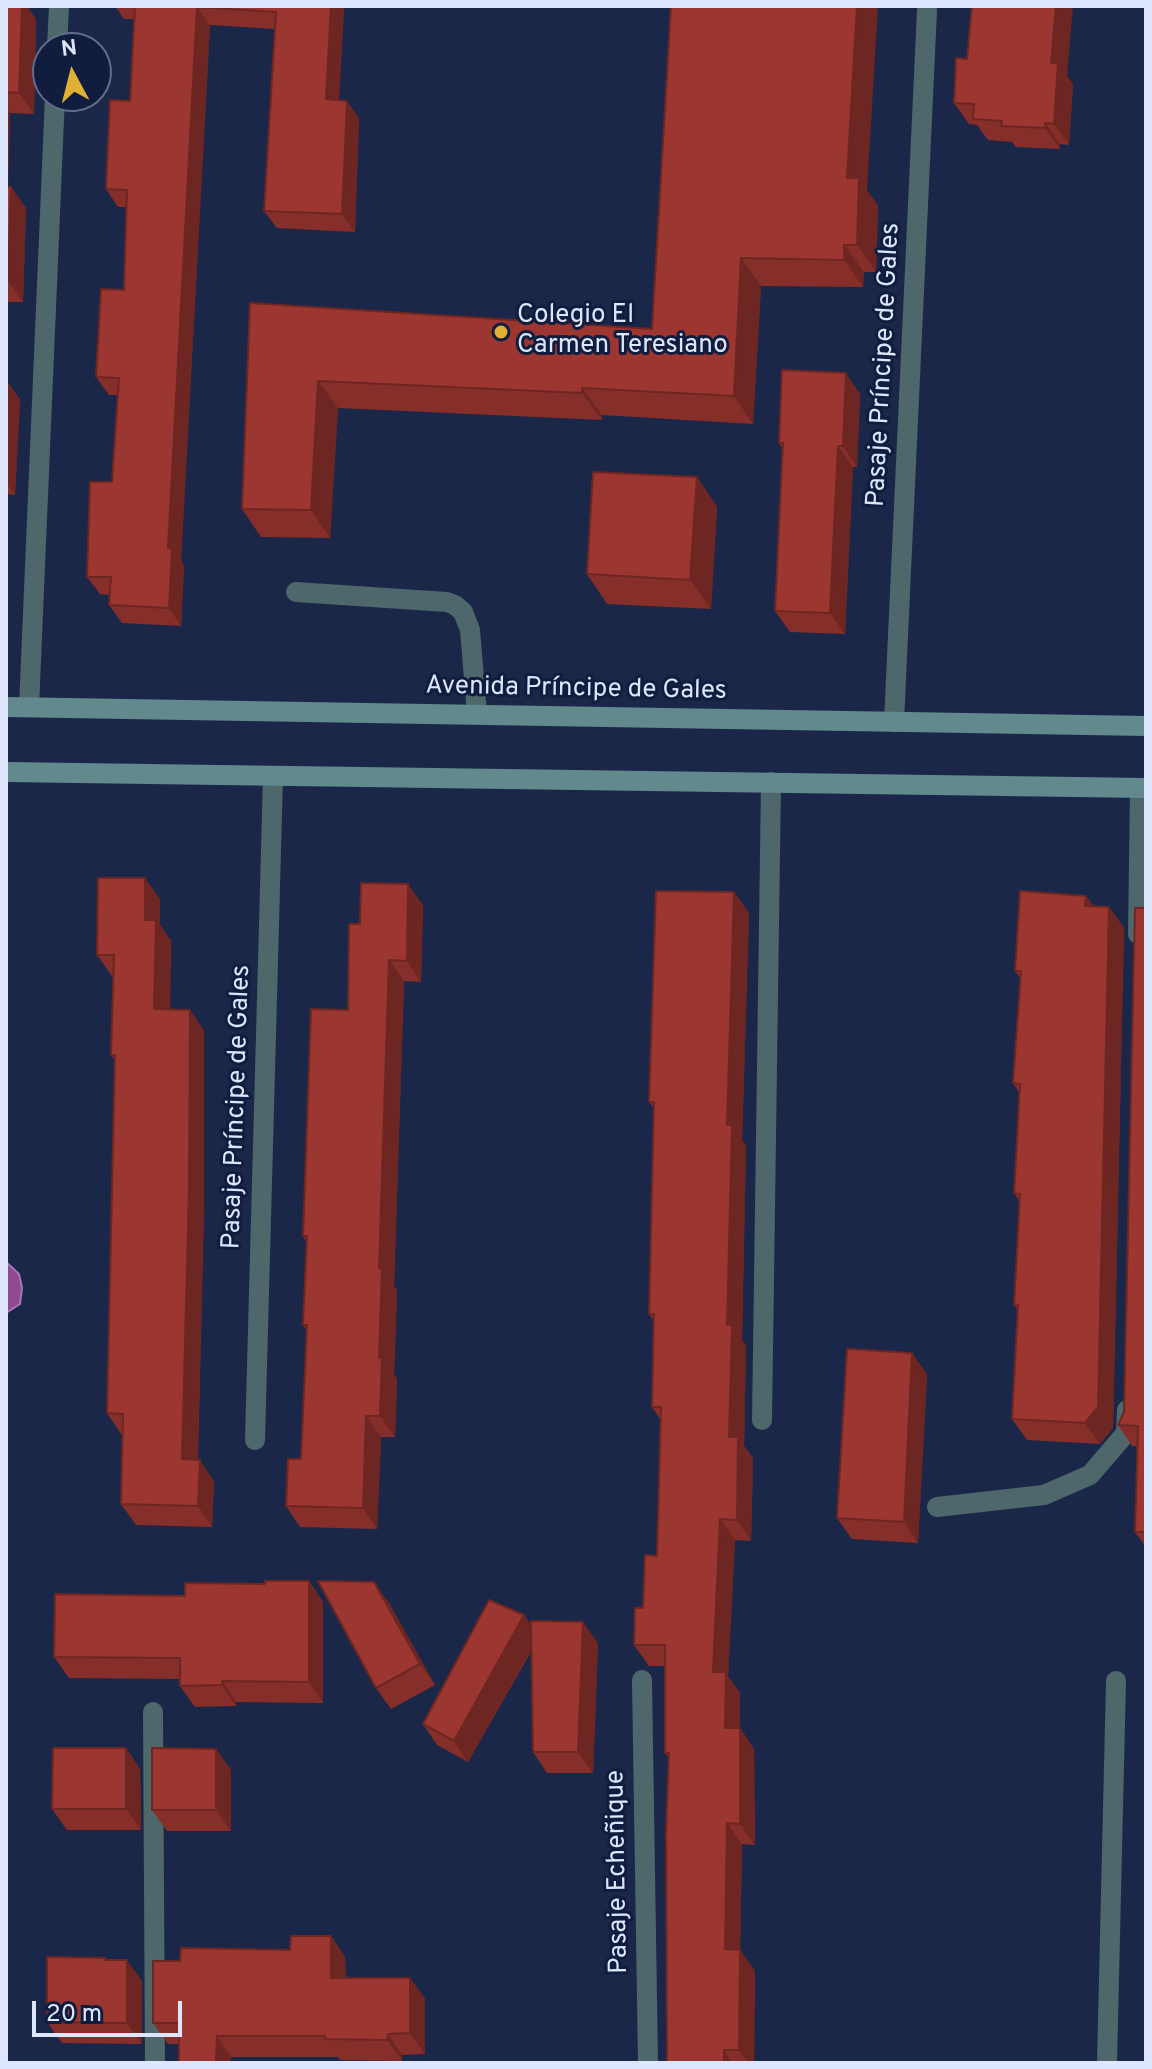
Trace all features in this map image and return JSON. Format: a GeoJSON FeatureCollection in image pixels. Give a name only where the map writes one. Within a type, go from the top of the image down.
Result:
{"type":"FeatureCollection","features":[{"type":"Feature","properties":{"kind":"main road","name":"Avenida Príncipe de Gales"},"geometry":{"type":"LineString","coordinates":[[6,707],[1146,726]]}},
{"type":"Feature","properties":{"kind":"main road"},"geometry":{"type":"LineString","coordinates":[[6,772],[1143,788]]}},
{"type":"Feature","properties":{"kind":"street"},"geometry":{"type":"LineString","coordinates":[[58,32],[59,6]]}},
{"type":"Feature","properties":{"kind":"street","name":"Pasaje Príncipe de Gales"},"geometry":{"type":"LineString","coordinates":[[894,722],[927,10]]}},
{"type":"Feature","properties":{"kind":"street"},"geometry":{"type":"LineString","coordinates":[[29,707],[54,112]]}},
{"type":"Feature","properties":{"kind":"street"},"geometry":{"type":"LineString","coordinates":[[296,592],[455,605],[463,612],[470,630],[477,714]]}},
{"type":"Feature","properties":{"kind":"street","name":"Pasaje Príncipe de Gales"},"geometry":{"type":"LineString","coordinates":[[255,1440],[273,776]]}},
{"type":"Feature","properties":{"kind":"street"},"geometry":{"type":"LineString","coordinates":[[762,1420],[771,782]]}},
{"type":"Feature","properties":{"kind":"street"},"geometry":{"type":"LineString","coordinates":[[1137,949],[1143,788]]}},
{"type":"Feature","properties":{"kind":"street"},"geometry":{"type":"LineString","coordinates":[[937,1507],[1044,1495],[1090,1475],[1126,1433],[1127,1386]]}},
{"type":"Feature","properties":{"kind":"street","name":"Pasaje Echeñique"},"geometry":{"type":"LineString","coordinates":[[642,1680],[648,2063]]}},
{"type":"Feature","properties":{"kind":"street"},"geometry":{"type":"LineString","coordinates":[[1107,2063],[1116,1681]]}},
{"type":"Feature","properties":{"kind":"street"},"geometry":{"type":"LineString","coordinates":[[153,1712],[155,2063]]}},
{"type":"Feature","properties":{"kind":"shaded area"},"geometry":{"type":"Polygon","coordinates":[[[6,1262],[19,1274],[22,1288],[20,1304],[6,1313],[6,1262]]]}},
{"type":"Feature","properties":{"kind":"building"},"geometry":{"type":"Polygon","coordinates":[[[6,6],[22,6],[19,93],[6,92],[6,6]]]}},
{"type":"Feature","properties":{"kind":"building"},"geometry":{"type":"Polygon","coordinates":[[[135,6],[331,6],[326,99],[347,101],[342,214],[264,211],[276,12],[197,7],[168,548],[172,548],[169,608],[109,605],[111,577],[87,577],[90,482],[112,482],[119,378],[96,377],[101,289],[124,290],[127,190],[106,189],[109,112],[112,112],[112,100],[130,101],[135,6]]]}},
{"type":"Feature","properties":{"kind":"building"},"geometry":{"type":"Polygon","coordinates":[[[671,6],[857,6],[847,178],[859,178],[857,245],[844,245],[844,260],[741,258],[734,396],[582,388],[582,393],[318,381],[311,510],[242,509],[250,303],[652,329],[671,6]]]}},
{"type":"Feature","properties":{"kind":"building"},"geometry":{"type":"Polygon","coordinates":[[[972,6],[1056,6],[1051,63],[1058,63],[1054,124],[1045,123],[1045,128],[1001,126],[1002,121],[973,119],[974,104],[954,103],[956,58],[967,59],[972,6]]]}},
{"type":"Feature","properties":{"kind":"building"},"geometry":{"type":"Polygon","coordinates":[[[6,187],[11,187],[8,281],[6,281],[6,187]]]}},
{"type":"Feature","properties":{"kind":"building"},"geometry":{"type":"Polygon","coordinates":[[[782,370],[846,373],[843,446],[838,446],[830,613],[775,611],[783,443],[779,443],[782,370]]]}},
{"type":"Feature","properties":{"kind":"building"},"geometry":{"type":"Polygon","coordinates":[[[593,472],[697,477],[690,580],[587,574],[593,472]]]}},
{"type":"Feature","properties":{"kind":"building"},"geometry":{"type":"Polygon","coordinates":[[[98,878],[145,878],[145,920],[156,920],[154,1009],[190,1010],[182,1459],[200,1460],[198,1506],[121,1504],[123,1414],[107,1413],[115,1055],[111,1055],[114,955],[97,955],[98,878]]]}},
{"type":"Feature","properties":{"kind":"building"},"geometry":{"type":"Polygon","coordinates":[[[361,883],[408,884],[407,961],[389,960],[379,1269],[382,1269],[380,1416],[366,1416],[363,1508],[286,1506],[288,1459],[301,1459],[307,1325],[303,1325],[307,1236],[303,1236],[311,1009],[348,1010],[349,924],[360,924],[361,883]]]}},
{"type":"Feature","properties":{"kind":"building"},"geometry":{"type":"Polygon","coordinates":[[[656,891],[734,892],[727,1125],[732,1125],[727,1325],[732,1325],[729,1437],[738,1437],[737,1520],[720,1519],[713,1672],[726,1672],[725,1728],[740,1728],[740,1824],[727,1823],[725,1949],[740,1950],[739,2050],[724,2050],[724,2063],[667,2063],[666,1831],[669,1753],[665,1753],[665,1645],[634,1645],[635,1608],[643,1608],[645,1555],[657,1556],[661,1407],[652,1407],[654,1314],[649,1314],[654,1102],[649,1102],[656,891]]]}},
{"type":"Feature","properties":{"kind":"building"},"geometry":{"type":"Polygon","coordinates":[[[1020,891],[1086,896],[1085,906],[1109,907],[1098,1407],[1085,1423],[1012,1419],[1020,1194],[1014,1193],[1020,1084],[1013,1083],[1021,971],[1015,971],[1020,891]]]}},
{"type":"Feature","properties":{"kind":"building"},"geometry":{"type":"Polygon","coordinates":[[[1135,908],[1146,908],[1146,1532],[1135,1532],[1138,1426],[1118,1425],[1124,1412],[1135,908]]]}},
{"type":"Feature","properties":{"kind":"building"},"geometry":{"type":"Polygon","coordinates":[[[847,1349],[912,1353],[904,1522],[837,1518],[847,1349]]]}},
{"type":"Feature","properties":{"kind":"building"},"geometry":{"type":"Polygon","coordinates":[[[265,1581],[309,1581],[309,1682],[222,1681],[222,1685],[180,1686],[180,1658],[54,1657],[55,1594],[185,1596],[185,1583],[265,1584],[265,1581]]]}},
{"type":"Feature","properties":{"kind":"building"},"geometry":{"type":"Polygon","coordinates":[[[318,1581],[374,1582],[420,1664],[376,1688],[318,1581]]]}},
{"type":"Feature","properties":{"kind":"building"},"geometry":{"type":"Polygon","coordinates":[[[489,1600],[524,1615],[454,1741],[423,1724],[489,1600]]]}},
{"type":"Feature","properties":{"kind":"building"},"geometry":{"type":"Polygon","coordinates":[[[531,1621],[583,1622],[578,1752],[533,1752],[531,1621]]]}},
{"type":"Feature","properties":{"kind":"building"},"geometry":{"type":"Polygon","coordinates":[[[53,1748],[126,1748],[126,1809],[52,1809],[53,1748]]]}},
{"type":"Feature","properties":{"kind":"building"},"geometry":{"type":"Polygon","coordinates":[[[152,1748],[216,1749],[216,1810],[152,1810],[152,1748]]]}},
{"type":"Feature","properties":{"kind":"building"},"geometry":{"type":"Polygon","coordinates":[[[291,1936],[331,1936],[331,1978],[410,1978],[410,2033],[388,2034],[387,2040],[325,2039],[325,2036],[217,2036],[216,2063],[179,2063],[179,2023],[153,2023],[153,1961],[180,1961],[181,1948],[290,1950],[291,1936]]]}},
{"type":"Feature","properties":{"kind":"building"},"geometry":{"type":"Polygon","coordinates":[[[47,1957],[127,1960],[127,2023],[47,2022],[47,1957]]]}},
{"type":"Feature","properties":{"kind":"place","name":"Colegio El Carmen Teresiano"},"geometry":{"type":"Point","coordinates":[501,332]}}]}
